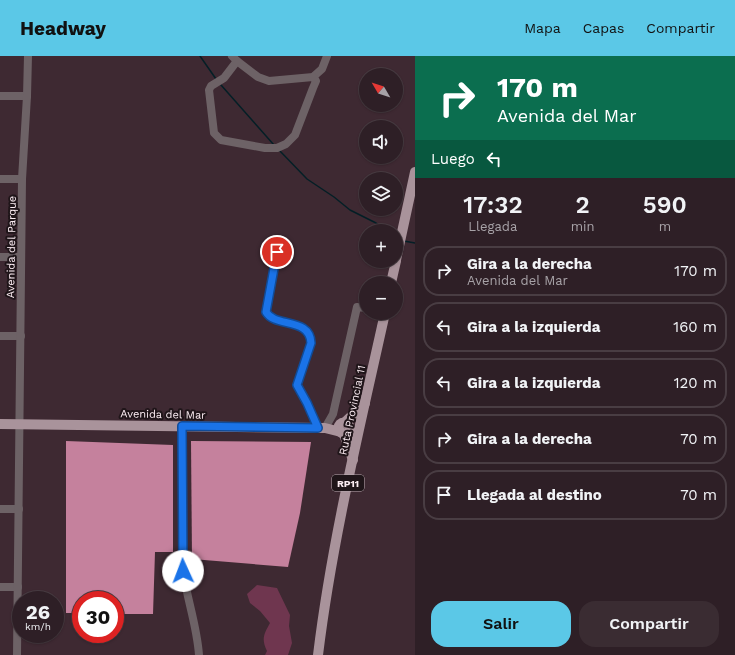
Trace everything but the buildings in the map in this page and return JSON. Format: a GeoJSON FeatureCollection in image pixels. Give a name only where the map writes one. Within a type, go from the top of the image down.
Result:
{"type":"FeatureCollection","features":[{"type":"Feature","properties":{"kind":"main road"},"geometry":{"type":"LineString","coordinates":[[403,230],[415,172]]}},
{"type":"Feature","properties":{"kind":"main road","name":"Ruta Provincial 11"},"geometry":{"type":"LineString","coordinates":[[318,655],[328,579],[383,320]]}},
{"type":"Feature","properties":{"kind":"main road","name":"Avenida del Mar"},"geometry":{"type":"LineString","coordinates":[[0,424],[345,428],[365,403]]}},
{"type":"Feature","properties":{"kind":"main road"},"geometry":{"type":"LineString","coordinates":[[353,460],[345,428],[360,430]]}},
{"type":"Feature","properties":{"kind":"street","name":"Avenida del Parque"},"geometry":{"type":"LineString","coordinates":[[18,655],[22,179],[28,56]]}},
{"type":"Feature","properties":{"kind":"street"},"geometry":{"type":"LineString","coordinates":[[312,77],[316,81],[294,135],[286,144],[272,149],[221,140],[214,133],[209,90],[211,86],[224,78],[235,59],[258,77],[269,81],[312,77],[322,69],[327,56]]}},
{"type":"Feature","properties":{"kind":"street"},"geometry":{"type":"LineString","coordinates":[[0,96],[27,96]]}},
{"type":"Feature","properties":{"kind":"street"},"geometry":{"type":"LineString","coordinates":[[0,179],[22,179]]}},
{"type":"Feature","properties":{"kind":"street"},"geometry":{"type":"LineString","coordinates":[[277,252],[266,312],[268,317],[298,325],[305,330],[311,338],[311,343],[297,385],[322,428],[332,414],[357,307],[359,307]]}},
{"type":"Feature","properties":{"kind":"street"},"geometry":{"type":"LineString","coordinates":[[0,257],[21,256]]}},
{"type":"Feature","properties":{"kind":"street"},"geometry":{"type":"LineString","coordinates":[[0,336],[21,336]]}},
{"type":"Feature","properties":{"kind":"street"},"geometry":{"type":"LineString","coordinates":[[182,426],[183,571],[198,639],[199,655]]}},
{"type":"Feature","properties":{"kind":"street"},"geometry":{"type":"LineString","coordinates":[[0,509],[19,509]]}},
{"type":"Feature","properties":{"kind":"street"},"geometry":{"type":"LineString","coordinates":[[0,587],[18,587]]}},
{"type":"Feature","properties":{"kind":"shaded area"},"geometry":{"type":"Polygon","coordinates":[[[257,585],[277,588],[290,615],[289,626],[292,643],[288,655],[265,655],[267,651],[264,643],[264,637],[270,623],[260,611],[250,603],[247,594],[257,585]]]}},
{"type":"Feature","properties":{"kind":"waterway"},"geometry":{"type":"LineString","coordinates":[[200,56],[216,79]]}},
{"type":"Feature","properties":{"kind":"waterway"},"geometry":{"type":"LineString","coordinates":[[221,85],[274,145]]}},
{"type":"Feature","properties":{"kind":"waterway"},"geometry":{"type":"LineString","coordinates":[[279,150],[307,179],[350,210],[377,224]]}},
{"type":"Feature","properties":{"kind":"waterway"},"geometry":{"type":"LineString","coordinates":[[404,241],[415,243]]}},
{"type":"Feature","properties":{"kind":"route"},"geometry":{"type":"LineString","coordinates":[[183,571],[182,426],[318,428],[297,385],[311,343],[311,338],[305,330],[298,325],[268,317],[266,312],[277,252]]}}]}
